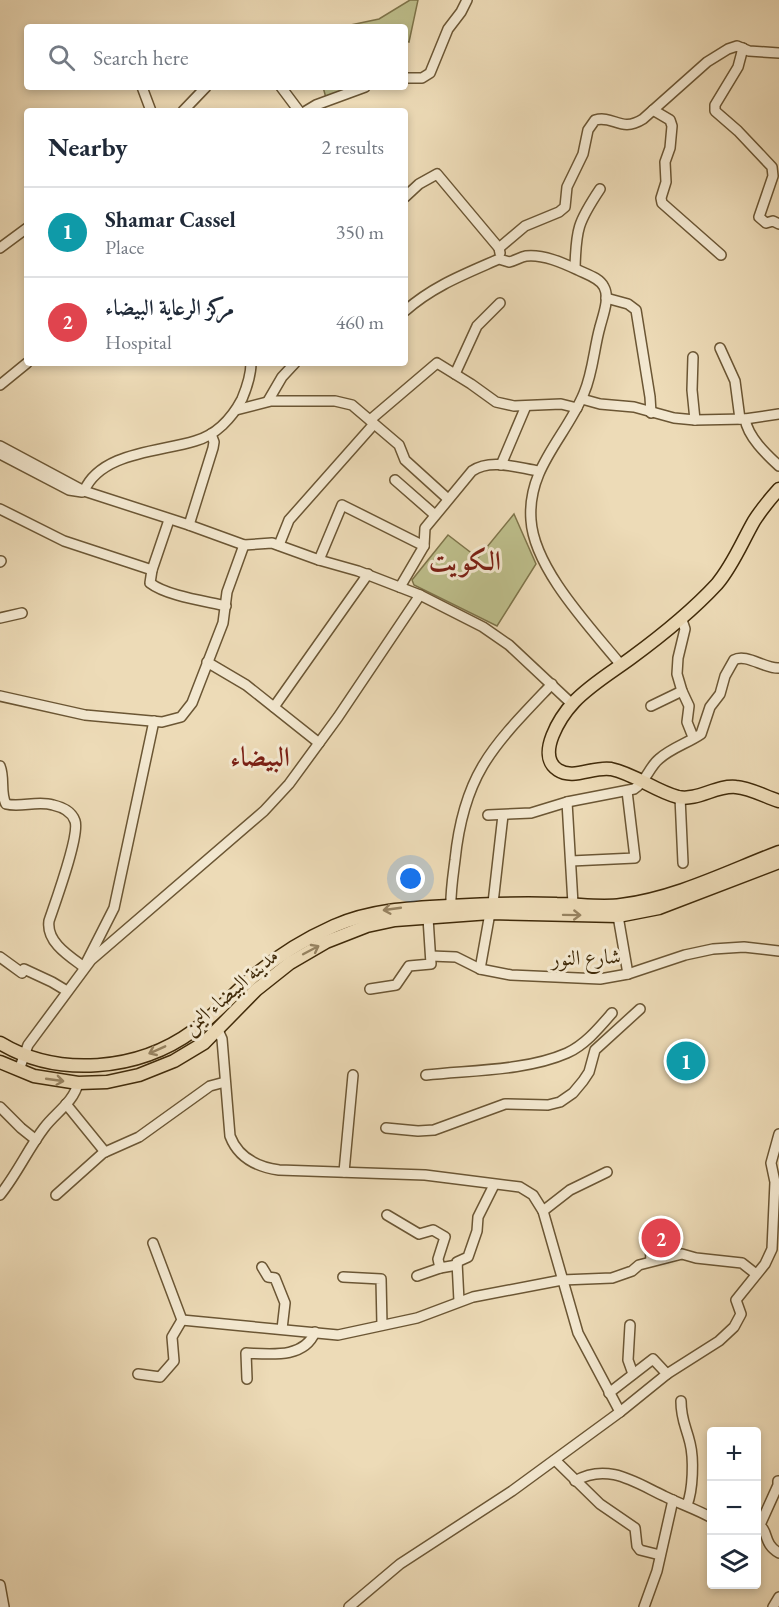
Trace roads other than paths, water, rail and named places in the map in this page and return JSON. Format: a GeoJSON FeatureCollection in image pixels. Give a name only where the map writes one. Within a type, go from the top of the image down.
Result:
{"type":"FeatureCollection","features":[{"type":"Feature","properties":{"kind":"main road"},"geometry":{"type":"LineString","coordinates":[[779,489],[756,518],[722,577],[681,617],[572,704],[556,727],[549,747],[550,760],[556,768],[566,773],[609,769],[680,797],[736,787],[779,801]]}},
{"type":"Feature","properties":{"kind":"main road"},"geometry":{"type":"LineString","coordinates":[[451,911],[573,904],[618,906],[669,896],[779,852]]}},
{"type":"Feature","properties":{"kind":"main road"},"geometry":{"type":"LineString","coordinates":[[492,908],[618,916],[659,908],[779,862]]}},
{"type":"Feature","properties":{"kind":"main road","name":"مدينة البيضاء اليمن"},"geometry":{"type":"LineString","coordinates":[[4,1045],[24,1055],[67,1065],[117,1063],[162,1048],[186,1036],[272,962],[319,933],[376,912],[405,908],[451,911]]}},
{"type":"Feature","properties":{"kind":"main road","name":"مدينة البيضاء اليمن"},"geometry":{"type":"LineString","coordinates":[[0,1061],[46,1079],[78,1083],[107,1082],[151,1071],[204,1043],[272,975],[315,948],[378,923],[428,918],[451,911]]}},
{"type":"Feature","properties":{"kind":"main road"},"geometry":{"type":"LineString","coordinates":[[208,1019],[218,1030]]}},
{"type":"Feature","properties":{"kind":"street"},"geometry":{"type":"LineString","coordinates":[[408,78],[422,78],[430,73],[448,29],[467,0]]}},
{"type":"Feature","properties":{"kind":"street"},"geometry":{"type":"LineString","coordinates":[[499,248],[525,226],[559,212],[565,207],[567,187],[583,154],[588,130],[595,120],[602,119],[630,126],[653,111],[713,57],[732,48],[779,53]]}},
{"type":"Feature","properties":{"kind":"street"},"geometry":{"type":"LineString","coordinates":[[743,48],[738,67],[715,105],[715,111],[735,128],[772,167],[773,176],[759,217],[766,223],[773,221],[779,224]]}},
{"type":"Feature","properties":{"kind":"street"},"geometry":{"type":"LineString","coordinates":[[143,90],[150,108]]}},
{"type":"Feature","properties":{"kind":"street"},"geometry":{"type":"LineString","coordinates":[[186,108],[203,90]]}},
{"type":"Feature","properties":{"kind":"street"},"geometry":{"type":"LineString","coordinates":[[284,90],[297,108]]}},
{"type":"Feature","properties":{"kind":"street"},"geometry":{"type":"LineString","coordinates":[[311,108],[356,90]]}},
{"type":"Feature","properties":{"kind":"street"},"geometry":{"type":"LineString","coordinates":[[653,111],[670,120],[672,126],[670,148],[665,162],[665,186],[661,200],[721,255]]}},
{"type":"Feature","properties":{"kind":"street"},"geometry":{"type":"LineString","coordinates":[[408,194],[419,184],[437,174],[499,248],[500,259]]}},
{"type":"Feature","properties":{"kind":"street"},"geometry":{"type":"LineString","coordinates":[[575,268],[579,226],[600,189]]}},
{"type":"Feature","properties":{"kind":"street"},"geometry":{"type":"LineString","coordinates":[[0,248],[24,230]]}},
{"type":"Feature","properties":{"kind":"street"},"geometry":{"type":"LineString","coordinates":[[408,308],[443,283],[500,259],[509,262],[531,256],[551,259],[575,268],[601,282],[605,287],[606,298],[589,378],[579,403],[539,471],[532,495],[531,519],[538,550],[547,568],[566,596],[621,665]]}},
{"type":"Feature","properties":{"kind":"street"},"geometry":{"type":"LineString","coordinates":[[606,298],[628,304],[636,310],[651,413]]}},
{"type":"Feature","properties":{"kind":"street"},"geometry":{"type":"LineString","coordinates":[[455,374],[477,326],[500,303]]}},
{"type":"Feature","properties":{"kind":"street"},"geometry":{"type":"LineString","coordinates":[[720,348],[735,381],[743,419],[761,448],[779,466]]}},
{"type":"Feature","properties":{"kind":"street"},"geometry":{"type":"LineString","coordinates":[[693,357],[692,390],[695,420]]}},
{"type":"Feature","properties":{"kind":"street"},"geometry":{"type":"LineString","coordinates":[[279,545],[289,520],[372,422],[437,363],[496,402],[506,405],[579,403],[629,406],[674,418],[695,420],[743,419],[779,414]]}},
{"type":"Feature","properties":{"kind":"street"},"geometry":{"type":"LineString","coordinates":[[0,385],[24,365]]}},
{"type":"Feature","properties":{"kind":"street"},"geometry":{"type":"LineString","coordinates":[[84,491],[93,477],[116,462],[148,450],[195,441],[211,434],[236,410],[249,382],[251,366]]}},
{"type":"Feature","properties":{"kind":"street"},"geometry":{"type":"LineString","coordinates":[[268,402],[282,377],[292,366]]}},
{"type":"Feature","properties":{"kind":"street"},"geometry":{"type":"LineString","coordinates":[[236,410],[268,402],[335,401],[352,405],[399,445],[405,460],[448,499]]}},
{"type":"Feature","properties":{"kind":"street"},"geometry":{"type":"LineString","coordinates":[[501,465],[526,406]]}},
{"type":"Feature","properties":{"kind":"street"},"geometry":{"type":"LineString","coordinates":[[189,525],[214,442],[211,434]]}},
{"type":"Feature","properties":{"kind":"street"},"geometry":{"type":"LineString","coordinates":[[0,446],[84,491],[244,545],[267,542],[279,545],[319,560],[368,574],[420,595],[483,627],[509,645],[572,704]]}},
{"type":"Feature","properties":{"kind":"street"},"geometry":{"type":"LineString","coordinates":[[0,454],[69,489],[84,491]]}},
{"type":"Feature","properties":{"kind":"street"},"geometry":{"type":"LineString","coordinates":[[400,587],[424,546],[425,528],[477,467],[491,464],[539,471]]}},
{"type":"Feature","properties":{"kind":"street"},"geometry":{"type":"LineString","coordinates":[[395,480],[435,515]]}},
{"type":"Feature","properties":{"kind":"street"},"geometry":{"type":"LineString","coordinates":[[319,560],[342,505],[424,546]]}},
{"type":"Feature","properties":{"kind":"street"},"geometry":{"type":"LineString","coordinates":[[0,509],[64,541],[152,570]]}},
{"type":"Feature","properties":{"kind":"street"},"geometry":{"type":"LineString","coordinates":[[169,520],[152,570],[150,581],[152,585],[226,606]]}},
{"type":"Feature","properties":{"kind":"street"},"geometry":{"type":"LineString","coordinates":[[0,696],[85,715],[154,721],[169,721],[181,717],[192,703],[223,623],[229,586],[244,545]]}},
{"type":"Feature","properties":{"kind":"street"},"geometry":{"type":"LineString","coordinates":[[274,707],[368,574]]}},
{"type":"Feature","properties":{"kind":"street"},"geometry":{"type":"LineString","coordinates":[[84,967],[264,811],[289,784],[420,595]]}},
{"type":"Feature","properties":{"kind":"street"},"geometry":{"type":"LineString","coordinates":[[0,618],[22,613]]}},
{"type":"Feature","properties":{"kind":"street"},"geometry":{"type":"LineString","coordinates":[[681,617],[685,629],[677,669],[682,691],[689,706],[687,722],[693,737]]}},
{"type":"Feature","properties":{"kind":"street"},"geometry":{"type":"LineString","coordinates":[[488,815],[531,813],[567,802],[634,789],[643,782],[657,761],[698,736],[703,730],[710,707],[720,694],[725,676],[734,660],[742,657],[768,667],[779,668]]}},
{"type":"Feature","properties":{"kind":"street"},"geometry":{"type":"LineString","coordinates":[[207,662],[246,685],[319,743]]}},
{"type":"Feature","properties":{"kind":"street"},"geometry":{"type":"LineString","coordinates":[[451,911],[459,826],[475,778],[498,741],[552,684]]}},
{"type":"Feature","properties":{"kind":"street"},"geometry":{"type":"LineString","coordinates":[[651,705],[682,691]]}},
{"type":"Feature","properties":{"kind":"street"},"geometry":{"type":"LineString","coordinates":[[19,1070],[32,1040],[84,967],[114,908],[154,721]]}},
{"type":"Feature","properties":{"kind":"street"},"geometry":{"type":"LineString","coordinates":[[0,766],[3,775],[3,799],[6,804],[14,806],[53,804],[67,810],[75,819],[72,845],[48,931],[60,947],[84,967]]}},
{"type":"Feature","properties":{"kind":"street"},"geometry":{"type":"LineString","coordinates":[[571,861],[635,858],[627,790]]}},
{"type":"Feature","properties":{"kind":"street"},"geometry":{"type":"LineString","coordinates":[[680,797],[683,862]]}},
{"type":"Feature","properties":{"kind":"street"},"geometry":{"type":"LineString","coordinates":[[567,802],[573,904]]}},
{"type":"Feature","properties":{"kind":"street"},"geometry":{"type":"LineString","coordinates":[[480,969],[492,908],[503,815]]}},
{"type":"Feature","properties":{"kind":"street"},"geometry":{"type":"LineString","coordinates":[[618,916],[628,974]]}},
{"type":"Feature","properties":{"kind":"street"},"geometry":{"type":"LineString","coordinates":[[370,989],[396,985],[407,967],[431,964],[428,918]]}},
{"type":"Feature","properties":{"kind":"street","name":"شارع النور"},"geometry":{"type":"LineString","coordinates":[[431,956],[456,957],[480,969],[511,975],[600,979],[628,974],[685,955],[713,949],[744,947],[779,951]]}},
{"type":"Feature","properties":{"kind":"street"},"geometry":{"type":"LineString","coordinates":[[0,957],[22,973],[24,969],[67,991]]}},
{"type":"Feature","properties":{"kind":"street"},"geometry":{"type":"LineString","coordinates":[[386,1128],[434,1130],[505,1104],[548,1105],[560,1102],[573,1093],[583,1081],[598,1047],[640,1009]]}},
{"type":"Feature","properties":{"kind":"street"},"geometry":{"type":"LineString","coordinates":[[426,1075],[510,1067],[568,1052],[596,1031],[612,1013]]}},
{"type":"Feature","properties":{"kind":"street"},"geometry":{"type":"LineString","coordinates":[[218,1030],[222,1039],[230,1136],[236,1148],[246,1157],[266,1168],[425,1175],[525,1189],[533,1195],[543,1210],[578,1333],[620,1412]]}},
{"type":"Feature","properties":{"kind":"street"},"geometry":{"type":"LineString","coordinates":[[0,1061],[4,1045]]}},
{"type":"Feature","properties":{"kind":"street"},"geometry":{"type":"LineString","coordinates":[[344,1172],[353,1075]]}},
{"type":"Feature","properties":{"kind":"street"},"geometry":{"type":"LineString","coordinates":[[56,1195],[105,1152],[139,1137],[210,1086],[225,1082]]}},
{"type":"Feature","properties":{"kind":"street"},"geometry":{"type":"LineString","coordinates":[[0,1195],[16,1175],[45,1126],[76,1092],[78,1083]]}},
{"type":"Feature","properties":{"kind":"street"},"geometry":{"type":"LineString","coordinates":[[66,1104],[105,1152]]}},
{"type":"Feature","properties":{"kind":"street"},"geometry":{"type":"LineString","coordinates":[[0,1107],[36,1140]]}},
{"type":"Feature","properties":{"kind":"street"},"geometry":{"type":"LineString","coordinates":[[350,1607],[400,1564],[512,1491],[620,1412],[667,1374],[727,1335],[741,1314],[736,1300],[767,1261],[775,1255],[776,1232],[772,1210],[775,1182],[771,1163],[779,1134]]}},
{"type":"Feature","properties":{"kind":"street"},"geometry":{"type":"LineString","coordinates":[[543,1210],[570,1190],[607,1172]]}},
{"type":"Feature","properties":{"kind":"street"},"geometry":{"type":"LineString","coordinates":[[459,1301],[457,1262],[468,1257],[477,1231],[478,1217],[494,1185]]}},
{"type":"Feature","properties":{"kind":"street"},"geometry":{"type":"LineString","coordinates":[[387,1215],[419,1234],[433,1230],[445,1237],[438,1258],[440,1268]]}},
{"type":"Feature","properties":{"kind":"street"},"geometry":{"type":"LineString","coordinates":[[153,1243],[182,1320]]}},
{"type":"Feature","properties":{"kind":"street"},"geometry":{"type":"LineString","coordinates":[[650,1245],[651,1261]]}},
{"type":"Feature","properties":{"kind":"street"},"geometry":{"type":"LineString","coordinates":[[182,1320],[339,1335],[417,1318],[459,1301],[562,1280],[612,1278],[632,1271],[639,1264],[682,1254],[696,1258],[742,1263],[756,1274]]}},
{"type":"Feature","properties":{"kind":"street"},"geometry":{"type":"LineString","coordinates":[[417,1275],[457,1265]]}},
{"type":"Feature","properties":{"kind":"street"},"geometry":{"type":"LineString","coordinates":[[262,1267],[268,1277],[275,1278],[285,1303],[282,1329]]}},
{"type":"Feature","properties":{"kind":"street"},"geometry":{"type":"LineString","coordinates":[[343,1277],[381,1279],[382,1325]]}},
{"type":"Feature","properties":{"kind":"street"},"geometry":{"type":"LineString","coordinates":[[138,1374],[160,1377],[174,1361],[172,1336],[182,1320]]}},
{"type":"Feature","properties":{"kind":"street"},"geometry":{"type":"LineString","coordinates":[[630,1325],[628,1360],[633,1374]]}},
{"type":"Feature","properties":{"kind":"street"},"geometry":{"type":"LineString","coordinates":[[247,1379],[246,1353],[279,1354],[303,1348],[311,1341],[315,1332]]}},
{"type":"Feature","properties":{"kind":"street"},"geometry":{"type":"LineString","coordinates":[[609,1393],[653,1359],[667,1374]]}},
{"type":"Feature","properties":{"kind":"street"},"geometry":{"type":"LineString","coordinates":[[681,1401],[682,1422],[691,1444],[691,1491],[687,1505]]}},
{"type":"Feature","properties":{"kind":"street"},"geometry":{"type":"LineString","coordinates":[[555,1460],[604,1508],[635,1528],[637,1546],[640,1550],[660,1555]]}},
{"type":"Feature","properties":{"kind":"street"},"geometry":{"type":"LineString","coordinates":[[575,1481],[593,1475],[617,1475],[641,1483],[707,1516]]}},
{"type":"Feature","properties":{"kind":"street"},"geometry":{"type":"LineString","coordinates":[[761,1518],[778,1481]]}},
{"type":"Feature","properties":{"kind":"street"},"geometry":{"type":"LineString","coordinates":[[644,1607],[654,1582],[673,1500]]}},
{"type":"Feature","properties":{"kind":"street"},"geometry":{"type":"LineString","coordinates":[[761,1527],[765,1530],[768,1545],[779,1553]]}},
{"type":"Feature","properties":{"kind":"street"},"geometry":{"type":"LineString","coordinates":[[0,1585],[4,1607]]}},
{"type":"Feature","properties":{"kind":"street"},"geometry":{"type":"LineString","coordinates":[[773,1607],[779,1597]]}},
{"type":"Feature","properties":{"kind":"place","name":"Shamar Cassel"},"geometry":{"type":"Point","coordinates":[686,1061]}},
{"type":"Feature","properties":{"kind":"place","name":"مركز الرعاية البيضاء"},"geometry":{"type":"Point","coordinates":[661,1238]}},
{"type":"Feature","properties":{"kind":"district","name":"الكويت"},"geometry":{"type":"Point","coordinates":[465,560]}},
{"type":"Feature","properties":{"kind":"district","name":"البيضاء"},"geometry":{"type":"Point","coordinates":[260,756]}}]}
